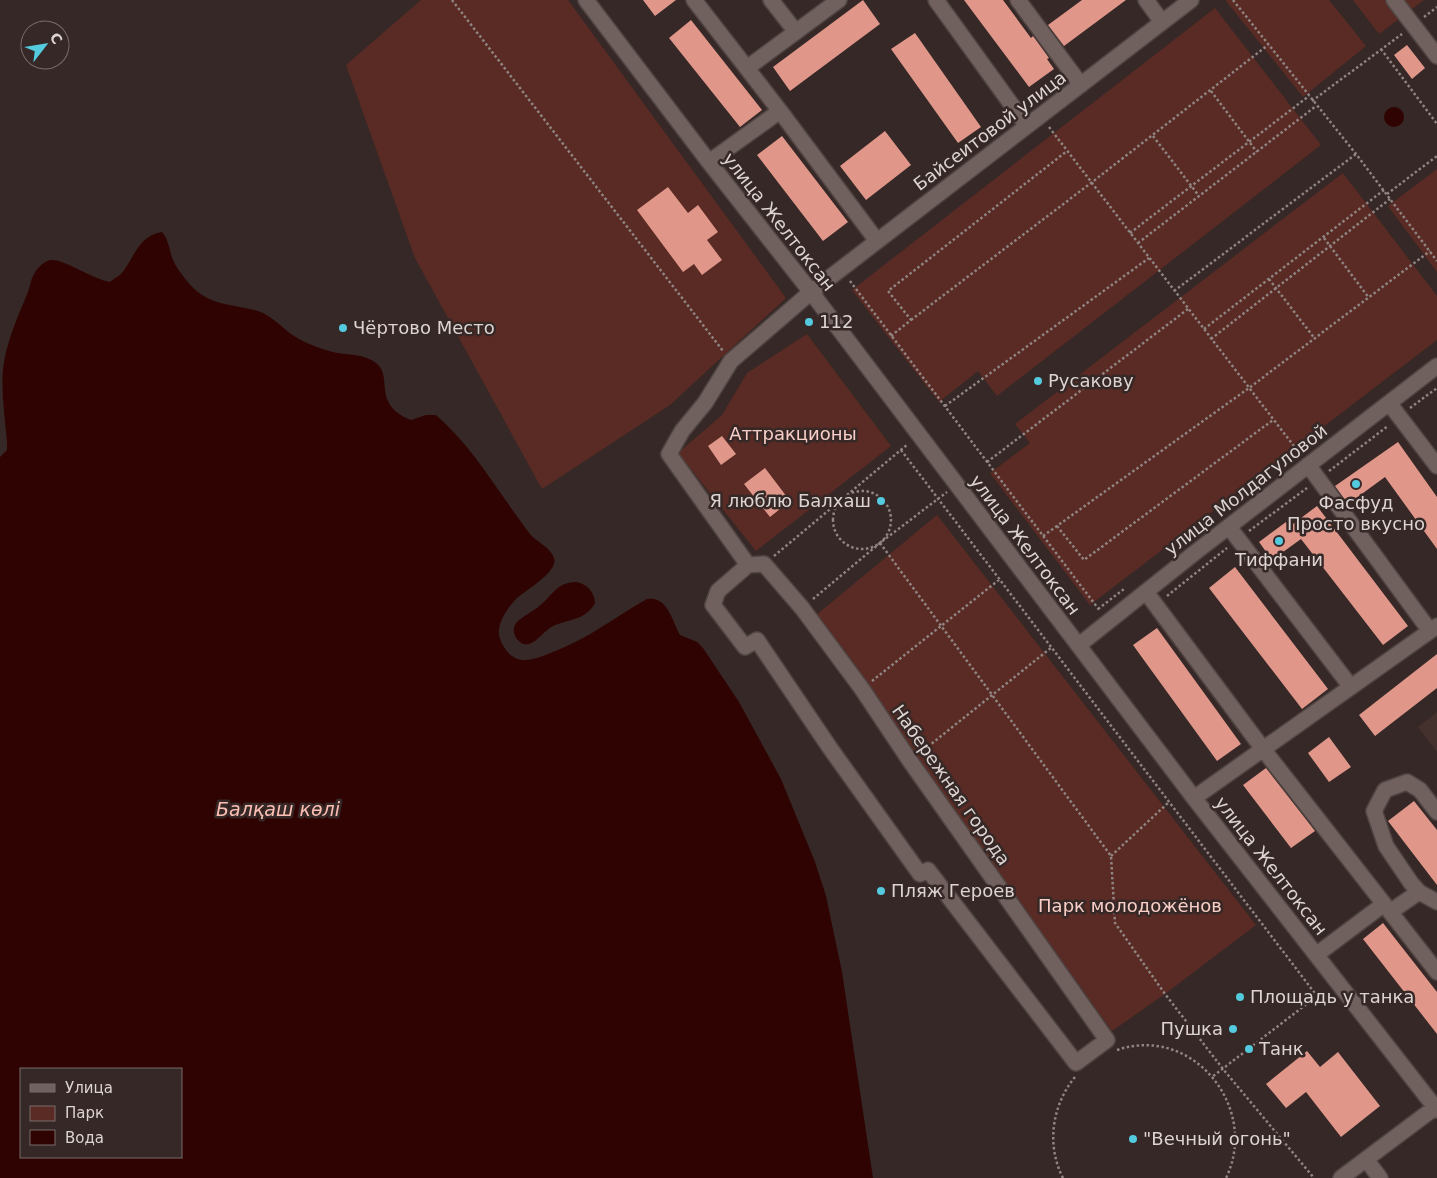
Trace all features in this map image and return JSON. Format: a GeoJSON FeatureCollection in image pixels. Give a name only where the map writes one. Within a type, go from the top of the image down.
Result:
{"type":"FeatureCollection","features":[{"type":"Feature","properties":{"kind":"street","name":"улица Желтоксан"},"geometry":{"type":"LineString","coordinates":[[586,0],[811,292],[1194,798],[1437,1108]]}},
{"type":"Feature","properties":{"kind":"street"},"geometry":{"type":"LineString","coordinates":[[772,0],[796,32]]}},
{"type":"Feature","properties":{"kind":"street"},"geometry":{"type":"LineString","coordinates":[[747,68],[839,0]]}},
{"type":"Feature","properties":{"kind":"street"},"geometry":{"type":"LineString","coordinates":[[936,0],[1027,126]]}},
{"type":"Feature","properties":{"kind":"street"},"geometry":{"type":"LineString","coordinates":[[1018,0],[1081,85]]}},
{"type":"Feature","properties":{"kind":"street"},"geometry":{"type":"LineString","coordinates":[[1146,0],[1162,22]]}},
{"type":"Feature","properties":{"kind":"street","name":"Байсеитовой улица"},"geometry":{"type":"LineString","coordinates":[[730,361],[811,292],[1191,0]]}},
{"type":"Feature","properties":{"kind":"street"},"geometry":{"type":"LineString","coordinates":[[1394,0],[1437,56]]}},
{"type":"Feature","properties":{"kind":"street"},"geometry":{"type":"LineString","coordinates":[[696,1],[877,241]]}},
{"type":"Feature","properties":{"kind":"street"},"geometry":{"type":"LineString","coordinates":[[709,162],[780,110]]}},
{"type":"Feature","properties":{"kind":"street"},"geometry":{"type":"LineString","coordinates":[[730,361],[705,403],[682,431],[669,454],[748,565],[764,564]]}},
{"type":"Feature","properties":{"kind":"street","name":"улица Молдагуловой"},"geometry":{"type":"LineString","coordinates":[[1079,645],[1437,366]]}},
{"type":"Feature","properties":{"kind":"street"},"geometry":{"type":"LineString","coordinates":[[1389,403],[1437,466]]}},
{"type":"Feature","properties":{"kind":"street"},"geometry":{"type":"LineString","coordinates":[[1194,798],[1434,629],[1308,465]]}},
{"type":"Feature","properties":{"kind":"street"},"geometry":{"type":"LineString","coordinates":[[1229,527],[1351,687]]}},
{"type":"Feature","properties":{"kind":"street","name":"Набережная города"},"geometry":{"type":"LineString","coordinates":[[748,565],[718,591],[713,604],[745,647],[757,640],[830,748],[920,874],[928,870],[1076,1063],[1107,1040],[910,761],[862,689],[802,608],[764,564]]}},
{"type":"Feature","properties":{"kind":"street"},"geometry":{"type":"LineString","coordinates":[[1146,592],[1263,749],[1437,972]]}},
{"type":"Feature","properties":{"kind":"street"},"geometry":{"type":"LineString","coordinates":[[1437,812],[1420,790],[1407,782],[1385,790],[1374,811],[1386,846],[1411,883],[1419,892],[1437,902]]}},
{"type":"Feature","properties":{"kind":"street"},"geometry":{"type":"LineString","coordinates":[[1316,955],[1387,908],[1419,892]]}},
{"type":"Feature","properties":{"kind":"street"},"geometry":{"type":"LineString","coordinates":[[1341,1178],[1437,1108]]}},
{"type":"Feature","properties":{"kind":"street"},"geometry":{"type":"LineString","coordinates":[[1366,1159],[1380,1178]]}},
{"type":"Feature","properties":{"kind":"path"},"geometry":{"type":"LineString","coordinates":[[452,0],[730,361]]}},
{"type":"Feature","properties":{"kind":"path"},"geometry":{"type":"LineString","coordinates":[[1233,0],[1356,154],[1437,261]]}},
{"type":"Feature","properties":{"kind":"path"},"geometry":{"type":"LineString","coordinates":[[1312,101],[1437,7]]}},
{"type":"Feature","properties":{"kind":"path"},"geometry":{"type":"LineString","coordinates":[[891,336],[1211,91],[1268,45]]}},
{"type":"Feature","properties":{"kind":"path"},"geometry":{"type":"LineString","coordinates":[[1381,50],[1437,124]]}},
{"type":"Feature","properties":{"kind":"path"},"geometry":{"type":"LineString","coordinates":[[1211,91],[1257,152]]}},
{"type":"Feature","properties":{"kind":"path"},"geometry":{"type":"LineString","coordinates":[[1130,233],[1308,96]]}},
{"type":"Feature","properties":{"kind":"path"},"geometry":{"type":"LineString","coordinates":[[1138,243],[1316,106]]}},
{"type":"Feature","properties":{"kind":"path"},"geometry":{"type":"LineString","coordinates":[[1040,116],[1308,465]]}},
{"type":"Feature","properties":{"kind":"path"},"geometry":{"type":"LineString","coordinates":[[1152,136],[1199,196]]}},
{"type":"Feature","properties":{"kind":"path"},"geometry":{"type":"LineString","coordinates":[[911,320],[888,292],[1067,151]]}},
{"type":"Feature","properties":{"kind":"path"},"geometry":{"type":"LineString","coordinates":[[1174,291],[1356,154]]}},
{"type":"Feature","properties":{"kind":"path"},"geometry":{"type":"LineString","coordinates":[[1387,194],[1437,156]]}},
{"type":"Feature","properties":{"kind":"path"},"geometry":{"type":"LineString","coordinates":[[1204,329],[1384,190]]}},
{"type":"Feature","properties":{"kind":"path"},"geometry":{"type":"LineString","coordinates":[[1211,339],[1390,199]]}},
{"type":"Feature","properties":{"kind":"path"},"geometry":{"type":"LineString","coordinates":[[1324,238],[1369,298]]}},
{"type":"Feature","properties":{"kind":"path"},"geometry":{"type":"LineString","coordinates":[[1043,536],[1249,388],[1430,251]]}},
{"type":"Feature","properties":{"kind":"path"},"geometry":{"type":"LineString","coordinates":[[945,406],[1149,258]]}},
{"type":"Feature","properties":{"kind":"path"},"geometry":{"type":"LineString","coordinates":[[841,269],[1108,622]]}},
{"type":"Feature","properties":{"kind":"path"},"geometry":{"type":"LineString","coordinates":[[1270,279],[1314,339]]}},
{"type":"Feature","properties":{"kind":"path"},"geometry":{"type":"LineString","coordinates":[[987,462],[1188,309]]}},
{"type":"Feature","properties":{"kind":"path"},"geometry":{"type":"LineString","coordinates":[[1155,604],[1437,388]]}},
{"type":"Feature","properties":{"kind":"path"},"geometry":{"type":"LineString","coordinates":[[1058,526],[1084,560],[1274,420]]}},
{"type":"Feature","properties":{"kind":"path"},"geometry":{"type":"LineString","coordinates":[[764,564],[919,436]]}},
{"type":"Feature","properties":{"kind":"path"},"geometry":{"type":"LineString","coordinates":[[901,450],[1316,996],[1212,1077]]}},
{"type":"Feature","properties":{"kind":"path"},"geometry":{"type":"LineString","coordinates":[[802,608],[880,542],[956,486]]}},
{"type":"Feature","properties":{"kind":"path"},"geometry":{"type":"LineString","coordinates":[[864,490],[879,496],[884,501],[888,508],[891,523],[885,537],[880,542],[866,549],[858,549],[851,547],[839,538],[835,532],[832,517],[834,509],[843,497],[850,493],[864,490]]}},
{"type":"Feature","properties":{"kind":"path"},"geometry":{"type":"LineString","coordinates":[[880,542],[1111,856],[1115,923],[1165,994],[1223,1069],[1314,1178]]}},
{"type":"Feature","properties":{"kind":"path"},"geometry":{"type":"LineString","coordinates":[[862,689],[1000,579]]}},
{"type":"Feature","properties":{"kind":"path"},"geometry":{"type":"LineString","coordinates":[[910,761],[1052,648]]}},
{"type":"Feature","properties":{"kind":"path"},"geometry":{"type":"LineString","coordinates":[[1111,856],[1170,802]]}},
{"type":"Feature","properties":{"kind":"path"},"geometry":{"type":"LineString","coordinates":[[1114,1051],[1135,1046],[1164,1048],[1190,1058],[1212,1077],[1228,1101],[1235,1128],[1234,1157],[1226,1178]]}},
{"type":"Feature","properties":{"kind":"path"},"geometry":{"type":"LineString","coordinates":[[1063,1178],[1053,1146],[1055,1117],[1065,1091],[1080,1072]]}},
{"type":"Feature","properties":{"kind":"shaded area"},"geometry":{"type":"Polygon","coordinates":[[[1437,712],[1437,752],[1418,727],[1437,712]]]}},
{"type":"Feature","properties":{"kind":"green space"},"geometry":{"type":"Polygon","coordinates":[[[421,0],[568,0],[786,298],[670,405],[542,489],[415,258],[346,65],[421,0]]]}},
{"type":"Feature","properties":{"kind":"green space"},"geometry":{"type":"Polygon","coordinates":[[[1227,0],[1329,0],[1366,46],[1303,97],[1227,0]]]}},
{"type":"Feature","properties":{"kind":"green space"},"geometry":{"type":"Polygon","coordinates":[[[1353,0],[1424,0],[1379,34],[1353,0]]]}},
{"type":"Feature","properties":{"kind":"green space"},"geometry":{"type":"Polygon","coordinates":[[[1215,8],[1321,145],[997,396],[978,371],[939,402],[852,290],[1215,8]]]}},
{"type":"Feature","properties":{"kind":"green space"},"geometry":{"type":"Polygon","coordinates":[[[1437,169],[1437,272],[1388,206],[1437,169]]]}},
{"type":"Feature","properties":{"kind":"green space"},"geometry":{"type":"Polygon","coordinates":[[[1343,173],[1437,296],[1437,340],[1090,605],[990,473],[1030,443],[1015,424],[1343,173]]]}},
{"type":"Feature","properties":{"kind":"green space","name":"Аттракционы"},"geometry":{"type":"Polygon","coordinates":[[[807,334],[891,446],[756,551],[678,453],[722,415],[747,373],[807,334]]]}},
{"type":"Feature","properties":{"kind":"green space","name":"Парк молодожёнов"},"geometry":{"type":"Polygon","coordinates":[[[937,515],[1256,925],[1165,994],[1112,1031],[815,616],[937,515]]]}},
{"type":"Feature","properties":{"kind":"water"},"geometry":{"type":"Polygon","coordinates":[[[1394,107],[1401,110],[1404,117],[1401,124],[1394,127],[1387,124],[1384,117],[1387,110],[1394,107]]]}},
{"type":"Feature","properties":{"kind":"water","name":"Балқаш көлі"},"geometry":{"type":"Polygon","coordinates":[[[162,232],[178,269],[189,284],[209,299],[263,313],[295,337],[314,346],[365,357],[376,363],[381,369],[387,399],[399,414],[411,420],[426,415],[436,415],[463,442],[530,534],[550,551],[554,558],[554,563],[546,575],[515,600],[503,618],[499,637],[510,654],[522,660],[529,660],[558,650],[592,633],[647,599],[660,601],[665,605],[680,635],[697,642],[703,648],[739,702],[781,779],[815,862],[826,896],[842,972],[873,1178],[0,1178],[0,457],[7,450],[2,387],[3,369],[13,330],[32,278],[42,265],[49,260],[58,261],[110,282],[120,275],[141,243],[147,238],[162,232]]]}},
{"type":"Feature","properties":{"kind":"water"},"geometry":{"type":"Polygon","coordinates":[[[577,582],[592,592],[595,603],[591,609],[582,616],[553,626],[529,644],[521,643],[515,635],[514,627],[517,622],[538,608],[559,587],[577,582]]]}},
{"type":"Feature","properties":{"kind":"building"},"geometry":{"type":"Polygon","coordinates":[[[643,0],[676,0],[655,16],[643,0]]]}},
{"type":"Feature","properties":{"kind":"building"},"geometry":{"type":"Polygon","coordinates":[[[863,0],[880,24],[790,91],[773,67],[863,0]]]}},
{"type":"Feature","properties":{"kind":"building"},"geometry":{"type":"Polygon","coordinates":[[[964,0],[1003,0],[1031,38],[1033,36],[1049,58],[1047,59],[1054,69],[1029,87],[964,0]]]}},
{"type":"Feature","properties":{"kind":"building"},"geometry":{"type":"Polygon","coordinates":[[[1082,0],[1126,0],[1064,46],[1048,25],[1082,0]]]}},
{"type":"Feature","properties":{"kind":"building"},"geometry":{"type":"Polygon","coordinates":[[[691,20],[762,110],[740,127],[669,38],[691,20]]]}},
{"type":"Feature","properties":{"kind":"building"},"geometry":{"type":"Polygon","coordinates":[[[915,33],[981,127],[958,143],[891,49],[915,33]]]}},
{"type":"Feature","properties":{"kind":"building"},"geometry":{"type":"Polygon","coordinates":[[[1407,45],[1425,68],[1412,79],[1394,55],[1407,45]]]}},
{"type":"Feature","properties":{"kind":"building"},"geometry":{"type":"Polygon","coordinates":[[[885,131],[911,165],[866,200],[840,166],[885,131]]]}},
{"type":"Feature","properties":{"kind":"building"},"geometry":{"type":"Polygon","coordinates":[[[782,136],[848,222],[823,241],[757,155],[782,136]]]}},
{"type":"Feature","properties":{"kind":"building"},"geometry":{"type":"Polygon","coordinates":[[[668,187],[688,213],[698,205],[718,232],[707,240],[722,260],[702,275],[694,264],[683,272],[637,210],[668,187]]]}},
{"type":"Feature","properties":{"kind":"building"},"geometry":{"type":"Polygon","coordinates":[[[722,436],[736,454],[721,465],[708,446],[722,436]]]}},
{"type":"Feature","properties":{"kind":"building"},"geometry":{"type":"Polygon","coordinates":[[[1398,442],[1437,497],[1437,549],[1385,477],[1348,504],[1335,486],[1398,442]]]}},
{"type":"Feature","properties":{"kind":"building"},"geometry":{"type":"Polygon","coordinates":[[[765,468],[790,501],[770,517],[744,484],[765,468]]]}},
{"type":"Feature","properties":{"kind":"building"},"geometry":{"type":"Polygon","coordinates":[[[1317,506],[1408,626],[1383,645],[1301,539],[1272,560],[1259,542],[1286,522],[1289,527],[1317,506]]]}},
{"type":"Feature","properties":{"kind":"building"},"geometry":{"type":"Polygon","coordinates":[[[1235,567],[1328,689],[1302,709],[1209,588],[1235,567]]]}},
{"type":"Feature","properties":{"kind":"building"},"geometry":{"type":"Polygon","coordinates":[[[1157,628],[1241,744],[1217,761],[1133,645],[1157,628]]]}},
{"type":"Feature","properties":{"kind":"building"},"geometry":{"type":"Polygon","coordinates":[[[1437,654],[1437,688],[1375,736],[1359,715],[1437,654]]]}},
{"type":"Feature","properties":{"kind":"building"},"geometry":{"type":"Polygon","coordinates":[[[1329,737],[1351,767],[1329,782],[1308,753],[1329,737]]]}},
{"type":"Feature","properties":{"kind":"building"},"geometry":{"type":"Polygon","coordinates":[[[1266,768],[1315,831],[1291,848],[1243,785],[1266,768]]]}},
{"type":"Feature","properties":{"kind":"building"},"geometry":{"type":"Polygon","coordinates":[[[1414,801],[1437,830],[1437,885],[1388,821],[1414,801]]]}},
{"type":"Feature","properties":{"kind":"building"},"geometry":{"type":"Polygon","coordinates":[[[1383,923],[1437,992],[1437,1034],[1363,939],[1383,923]]]}},
{"type":"Feature","properties":{"kind":"building"},"geometry":{"type":"Polygon","coordinates":[[[1307,1051],[1320,1067],[1338,1052],[1380,1106],[1341,1137],[1306,1092],[1286,1108],[1266,1084],[1307,1051]]]}},
{"type":"Feature","properties":{"kind":"place","name":"112"},"geometry":{"type":"Point","coordinates":[809,322]}},
{"type":"Feature","properties":{"kind":"place","name":"Чёртово Место"},"geometry":{"type":"Point","coordinates":[343,328]}},
{"type":"Feature","properties":{"kind":"place","name":"Русакову"},"geometry":{"type":"Point","coordinates":[1038,381]}},
{"type":"Feature","properties":{"kind":"place","name":"Фасфуд Просто вкусно"},"geometry":{"type":"Point","coordinates":[1356,484]}},
{"type":"Feature","properties":{"kind":"place","name":"Я люблю Балхаш"},"geometry":{"type":"Point","coordinates":[881,501]}},
{"type":"Feature","properties":{"kind":"place","name":"Тиффани"},"geometry":{"type":"Point","coordinates":[1279,541]}},
{"type":"Feature","properties":{"kind":"place","name":"Пляж Героев"},"geometry":{"type":"Point","coordinates":[881,891]}},
{"type":"Feature","properties":{"kind":"place","name":"Площадь у танка"},"geometry":{"type":"Point","coordinates":[1240,997]}},
{"type":"Feature","properties":{"kind":"place","name":"Пушка"},"geometry":{"type":"Point","coordinates":[1233,1029]}},
{"type":"Feature","properties":{"kind":"place","name":"Танк"},"geometry":{"type":"Point","coordinates":[1249,1049]}},
{"type":"Feature","properties":{"kind":"place","name":"\"Вечный огонь\""},"geometry":{"type":"Point","coordinates":[1133,1139]}}]}
